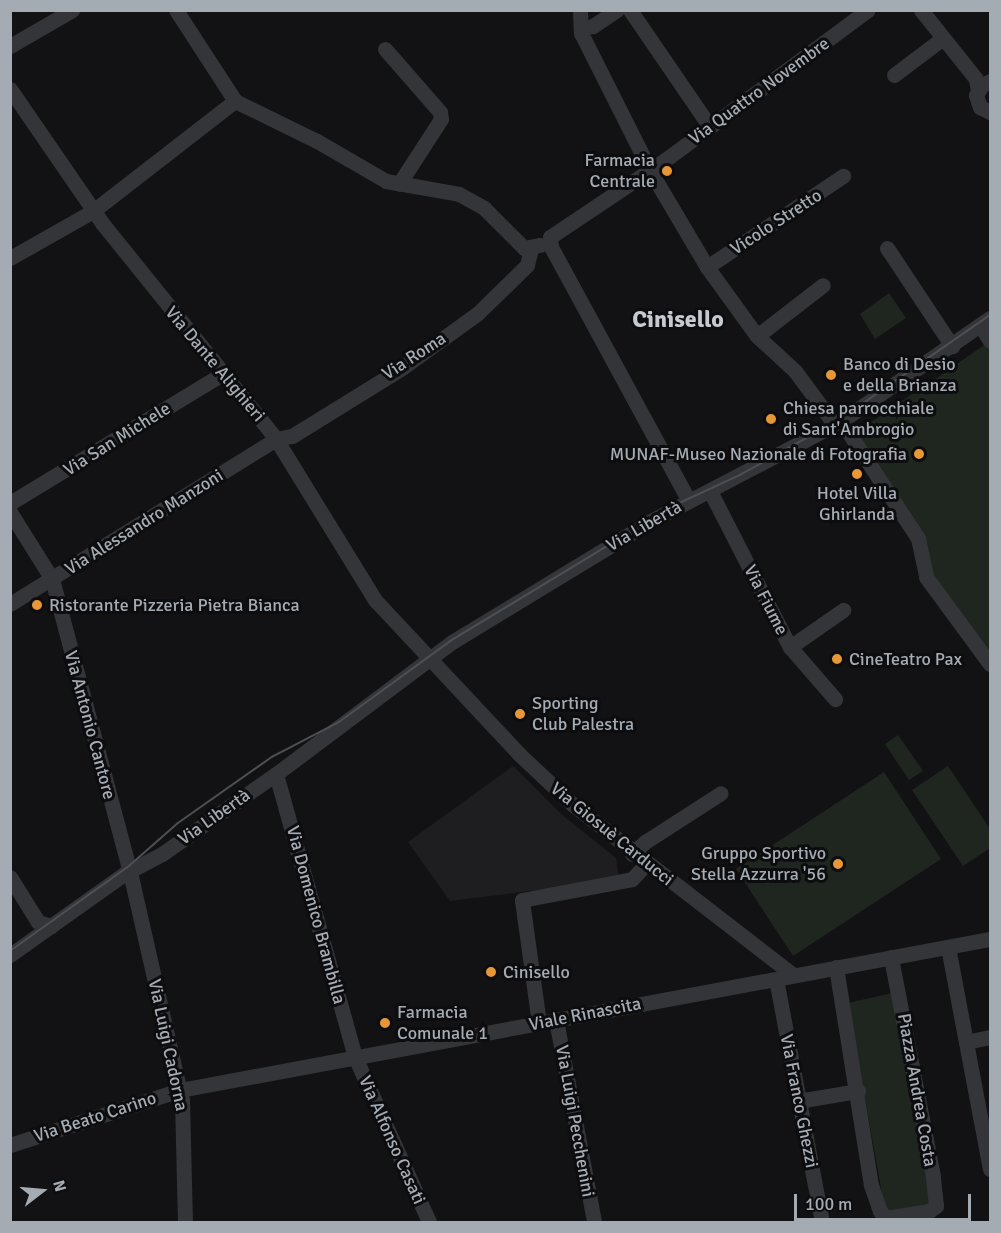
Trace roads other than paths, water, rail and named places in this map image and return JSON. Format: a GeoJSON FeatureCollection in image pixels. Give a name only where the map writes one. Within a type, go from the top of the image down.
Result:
{"type":"FeatureCollection","features":[{"type":"Feature","properties":{"kind":"street"},"geometry":{"type":"LineString","coordinates":[[10,46],[72,10]]}},
{"type":"Feature","properties":{"kind":"street"},"geometry":{"type":"LineString","coordinates":[[176,10],[235,102],[308,136],[373,175],[399,184],[459,194],[484,208],[518,244],[531,249],[550,244],[689,501]]}},
{"type":"Feature","properties":{"kind":"street"},"geometry":{"type":"LineString","coordinates":[[580,10],[581,28],[650,169],[707,267],[757,336],[795,371],[838,423],[918,538],[926,577],[990,664]]}},
{"type":"Feature","properties":{"kind":"street"},"geometry":{"type":"LineString","coordinates":[[581,28],[593,26],[617,10]]}},
{"type":"Feature","properties":{"kind":"street"},"geometry":{"type":"LineString","coordinates":[[630,10],[711,127]]}},
{"type":"Feature","properties":{"kind":"street","name":"Via Quattro Novembre"},"geometry":{"type":"LineString","coordinates":[[550,244],[549,237],[557,228],[711,127],[868,10]]}},
{"type":"Feature","properties":{"kind":"street"},"geometry":{"type":"LineString","coordinates":[[921,10],[976,79],[978,103],[990,112]]}},
{"type":"Feature","properties":{"kind":"street"},"geometry":{"type":"LineString","coordinates":[[894,75],[943,38]]}},
{"type":"Feature","properties":{"kind":"street"},"geometry":{"type":"LineString","coordinates":[[385,49],[440,112],[441,119],[399,184]]}},
{"type":"Feature","properties":{"kind":"street"},"geometry":{"type":"LineString","coordinates":[[978,90],[990,81]]}},
{"type":"Feature","properties":{"kind":"street","name":"Via Dante Alighieri"},"geometry":{"type":"LineString","coordinates":[[10,89],[93,211],[276,439],[371,594],[432,657]]}},
{"type":"Feature","properties":{"kind":"street"},"geometry":{"type":"LineString","coordinates":[[10,258],[93,211],[235,102]]}},
{"type":"Feature","properties":{"kind":"street","name":"Vicolo Stretto"},"geometry":{"type":"LineString","coordinates":[[707,267],[843,176]]}},
{"type":"Feature","properties":{"kind":"street"},"geometry":{"type":"LineString","coordinates":[[887,248],[952,346]]}},
{"type":"Feature","properties":{"kind":"street","name":"Via Roma"},"geometry":{"type":"LineString","coordinates":[[276,439],[292,436],[402,368],[477,314],[526,265],[531,249]]}},
{"type":"Feature","properties":{"kind":"street"},"geometry":{"type":"LineString","coordinates":[[757,336],[824,285]]}},
{"type":"Feature","properties":{"kind":"street","name":"Via Libertà"},"geometry":{"type":"LineString","coordinates":[[10,955],[129,870],[162,854],[276,774],[414,673],[452,642],[689,501],[838,423],[990,318]]}},
{"type":"Feature","properties":{"kind":"street"},"geometry":{"type":"LineString","coordinates":[[990,329],[985,333],[990,341]]}},
{"type":"Feature","properties":{"kind":"street","name":"Via San Michele"},"geometry":{"type":"LineString","coordinates":[[10,503],[222,374]]}},
{"type":"Feature","properties":{"kind":"street","name":"Via Alessandro Manzoni"},"geometry":{"type":"LineString","coordinates":[[10,604],[276,439]]}},
{"type":"Feature","properties":{"kind":"street","name":"Via Fiume"},"geometry":{"type":"LineString","coordinates":[[711,491],[790,647],[835,699]]}},
{"type":"Feature","properties":{"kind":"street","name":"Via Antonio Cantore"},"geometry":{"type":"LineString","coordinates":[[10,512],[52,579],[129,870]]}},
{"type":"Feature","properties":{"kind":"street"},"geometry":{"type":"LineString","coordinates":[[790,647],[843,610]]}},
{"type":"Feature","properties":{"kind":"street","name":"Via Giosuè Carducci"},"geometry":{"type":"LineString","coordinates":[[432,657],[526,762],[632,854],[793,975]]}},
{"type":"Feature","properties":{"kind":"street","name":"Via Domenico Brambilla"},"geometry":{"type":"LineString","coordinates":[[276,774],[355,1057]]}},
{"type":"Feature","properties":{"kind":"street"},"geometry":{"type":"LineString","coordinates":[[632,854],[645,842],[721,793]]}},
{"type":"Feature","properties":{"kind":"street"},"geometry":{"type":"LineString","coordinates":[[539,1023],[522,900],[632,879],[646,864]]}},
{"type":"Feature","properties":{"kind":"street","name":"Via Luigi Cadorna"},"geometry":{"type":"LineString","coordinates":[[129,870],[180,1090],[185,1222]]}},
{"type":"Feature","properties":{"kind":"street"},"geometry":{"type":"LineString","coordinates":[[10,877],[38,922],[51,926]]}},
{"type":"Feature","properties":{"kind":"street","name":"Viale Rinascita"},"geometry":{"type":"LineString","coordinates":[[180,1090],[990,939]]}},
{"type":"Feature","properties":{"kind":"street"},"geometry":{"type":"LineString","coordinates":[[948,947],[966,1042],[987,1130],[990,1169]]}},
{"type":"Feature","properties":{"kind":"street","name":"Piazza Andrea Costa"},"geometry":{"type":"LineString","coordinates":[[836,968],[858,1090],[871,1185],[884,1220],[929,1211],[936,1206],[891,957]]}},
{"type":"Feature","properties":{"kind":"street","name":"Via Franco Ghezzi"},"geometry":{"type":"LineString","coordinates":[[776,979],[822,1222]]}},
{"type":"Feature","properties":{"kind":"street","name":"Via Luigi Pecchenini"},"geometry":{"type":"LineString","coordinates":[[556,1020],[594,1222]]}},
{"type":"Feature","properties":{"kind":"street"},"geometry":{"type":"LineString","coordinates":[[966,1042],[990,1037]]}},
{"type":"Feature","properties":{"kind":"street","name":"Via Alfonso Casati"},"geometry":{"type":"LineString","coordinates":[[355,1057],[429,1222]]}},
{"type":"Feature","properties":{"kind":"street","name":"Via Beato Carino"},"geometry":{"type":"LineString","coordinates":[[10,1144],[180,1090]]}},
{"type":"Feature","properties":{"kind":"street"},"geometry":{"type":"LineString","coordinates":[[798,1101],[858,1090]]}},
{"type":"Feature","properties":{"kind":"tram line"},"geometry":{"type":"LineString","coordinates":[[10,951],[129,866],[178,823],[272,757],[339,722],[452,640],[675,505],[740,475],[839,420],[990,315]]}},
{"type":"Feature","properties":{"kind":"place","name":"Farmacia Centrale"},"geometry":{"type":"Point","coordinates":[667,171]}},
{"type":"Feature","properties":{"kind":"place","name":"Banco di Desio e della Brianza"},"geometry":{"type":"Point","coordinates":[831,375]}},
{"type":"Feature","properties":{"kind":"place","name":"Chiesa parrocchiale di Sant'Ambrogio"},"geometry":{"type":"Point","coordinates":[771,419]}},
{"type":"Feature","properties":{"kind":"place","name":"MUNAF-Museo Nazionale di Fotografia"},"geometry":{"type":"Point","coordinates":[919,454]}},
{"type":"Feature","properties":{"kind":"place","name":"Hotel Villa Ghirlanda"},"geometry":{"type":"Point","coordinates":[857,474]}},
{"type":"Feature","properties":{"kind":"place","name":"Ristorante Pizzeria Pietra Bianca"},"geometry":{"type":"Point","coordinates":[37,605]}},
{"type":"Feature","properties":{"kind":"place","name":"CineTeatro Pax"},"geometry":{"type":"Point","coordinates":[837,659]}},
{"type":"Feature","properties":{"kind":"place","name":"Sporting Club Palestra"},"geometry":{"type":"Point","coordinates":[520,714]}},
{"type":"Feature","properties":{"kind":"place","name":"Gruppo Sportivo Stella Azzurra '56"},"geometry":{"type":"Point","coordinates":[838,864]}},
{"type":"Feature","properties":{"kind":"place","name":"Cinisello"},"geometry":{"type":"Point","coordinates":[491,972]}},
{"type":"Feature","properties":{"kind":"place","name":"Farmacia Comunale 1"},"geometry":{"type":"Point","coordinates":[385,1023]}},
{"type":"Feature","properties":{"kind":"district","name":"Cinisello"},"geometry":{"type":"Point","coordinates":[678,320]}}]}
